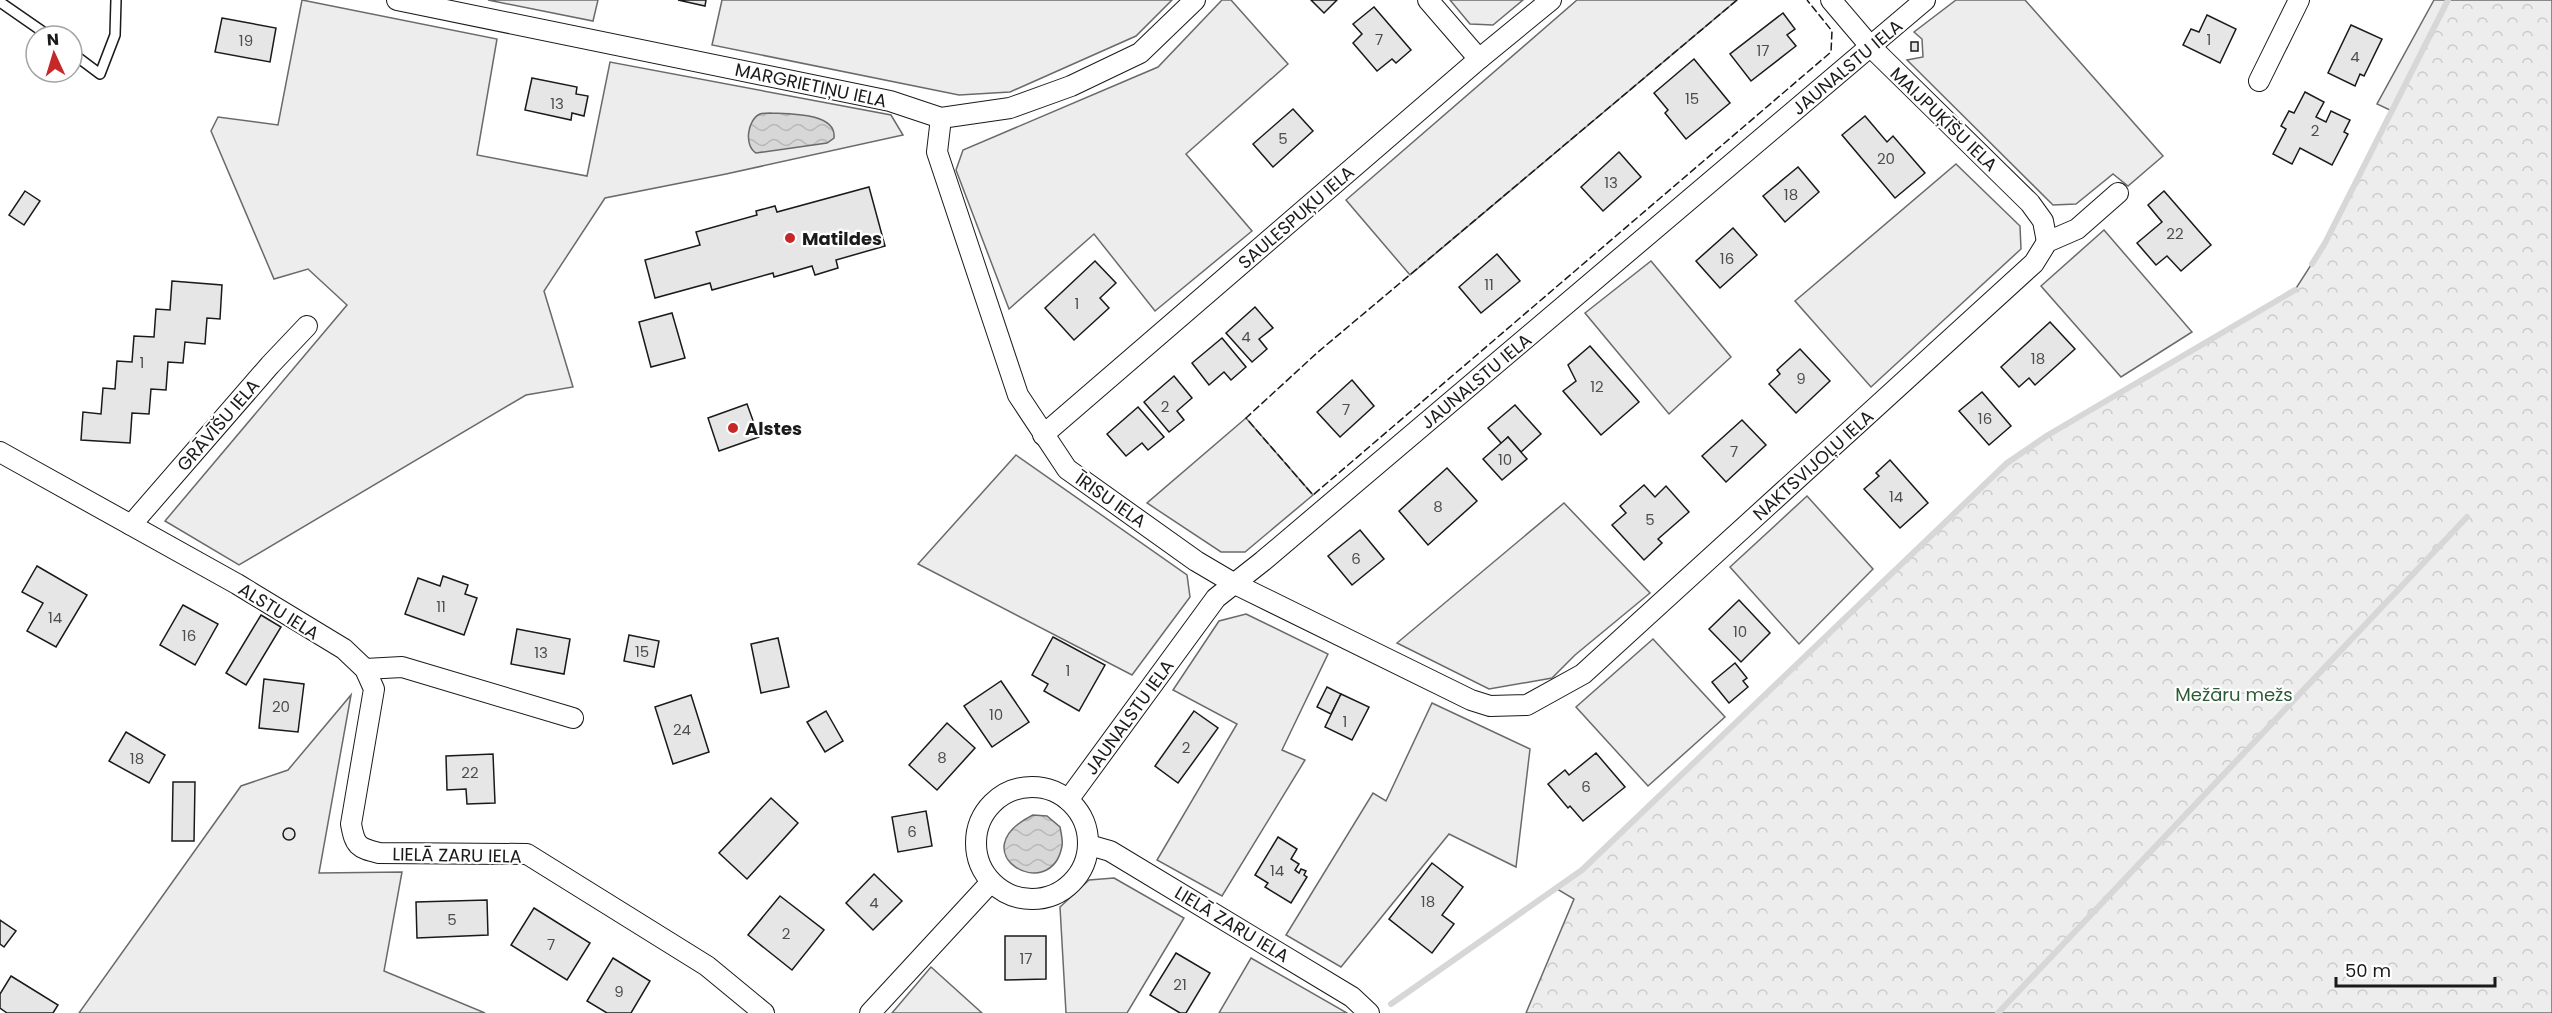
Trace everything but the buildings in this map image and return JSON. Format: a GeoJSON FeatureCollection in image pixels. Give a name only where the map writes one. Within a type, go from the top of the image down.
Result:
{"type":"FeatureCollection","features":[{"type":"Feature","properties":{"kind":"street","name":"MARGRIETIŅU IELA"},"geometry":{"type":"LineString","coordinates":[[397,0],[890,101],[941,118],[1010,108],[1071,86],[1140,52],[1195,0]]}},
{"type":"Feature","properties":{"kind":"street"},"geometry":{"type":"LineString","coordinates":[[1428,0],[1479,59]]}},
{"type":"Feature","properties":{"kind":"street","name":"SAULESPUĶU IELA"},"geometry":{"type":"LineString","coordinates":[[1043,435],[1479,59],[1551,0]]}},
{"type":"Feature","properties":{"kind":"street","name":"MAIJPUĶĪŠU IELA"},"geometry":{"type":"LineString","coordinates":[[1832,0],[1871,47],[2030,203],[2043,221],[2047,242]]}},
{"type":"Feature","properties":{"kind":"street","name":"JAUNALSTU IELA"},"geometry":{"type":"LineString","coordinates":[[1068,800],[1216,598],[1925,0]]}},
{"type":"Feature","properties":{"kind":"street"},"geometry":{"type":"LineString","coordinates":[[2259,81],[2300,0]]}},
{"type":"Feature","properties":{"kind":"street","name":"ĪRISU IELA"},"geometry":{"type":"LineString","coordinates":[[941,118],[937,152],[1018,395],[1067,469],[1196,561],[1235,584],[1470,700],[1491,706]]}},
{"type":"Feature","properties":{"kind":"street"},"geometry":{"type":"LineString","coordinates":[[2047,242],[2077,229],[2118,193]]}},
{"type":"Feature","properties":{"kind":"street","name":"NAKTSVIJOĻU IELA"},"geometry":{"type":"LineString","coordinates":[[1491,706],[1527,705],[1583,674],[2034,263],[2047,242]]}},
{"type":"Feature","properties":{"kind":"street","name":"GRĀVĪŠU IELA"},"geometry":{"type":"LineString","coordinates":[[131,525],[270,365],[307,326]]}},
{"type":"Feature","properties":{"kind":"street","name":"ALSTU IELA"},"geometry":{"type":"LineString","coordinates":[[0,452],[237,584],[344,650],[365,669]]}},
{"type":"Feature","properties":{"kind":"street"},"geometry":{"type":"LineString","coordinates":[[365,669],[402,667],[573,718]]}},
{"type":"Feature","properties":{"kind":"street","name":"LIELĀ ZARU IELA"},"geometry":{"type":"LineString","coordinates":[[365,669],[374,689],[351,824],[354,840],[363,849],[379,853],[527,854],[707,966],[764,1013]]}},
{"type":"Feature","properties":{"kind":"street"},"geometry":{"type":"LineString","coordinates":[[1043,788],[1068,800],[1084,820],[1089,845],[1082,871],[1064,890],[1039,899],[1013,897],[991,882],[977,857],[977,829],[991,804],[1015,789],[1043,788]]}},
{"type":"Feature","properties":{"kind":"street","name":"LIELĀ ZARU IELA"},"geometry":{"type":"LineString","coordinates":[[1089,845],[1110,850],[1352,997],[1369,1013]]}},
{"type":"Feature","properties":{"kind":"street"},"geometry":{"type":"LineString","coordinates":[[870,1013],[991,882]]}},
{"type":"Feature","properties":{"kind":"lane"},"geometry":{"type":"LineString","coordinates":[[84,62],[100,74],[115,35],[116,0]]}},
{"type":"Feature","properties":{"kind":"lane"},"geometry":{"type":"LineString","coordinates":[[0,2],[32,24]]}},
{"type":"Feature","properties":{"kind":"shaded area"},"geometry":{"type":"Polygon","coordinates":[[[302,0],[497,39],[477,155],[587,176],[610,62],[891,115],[903,135],[605,198],[544,291],[573,387],[526,395],[239,565],[165,521],[347,305],[308,269],[274,279],[211,131],[218,117],[278,125],[302,0]]]}},
{"type":"Feature","properties":{"kind":"shaded area"},"geometry":{"type":"Polygon","coordinates":[[[488,0],[598,0],[593,21],[488,0]]]}},
{"type":"Feature","properties":{"kind":"shaded area"},"geometry":{"type":"Polygon","coordinates":[[[722,0],[1172,0],[1136,36],[1010,92],[959,95],[712,45],[722,0]]]}},
{"type":"Feature","properties":{"kind":"shaded area"},"geometry":{"type":"Polygon","coordinates":[[[1222,0],[1231,0],[1288,64],[1186,154],[1252,231],[1155,311],[1094,234],[1009,309],[956,170],[963,150],[1158,67],[1222,0]]]}},
{"type":"Feature","properties":{"kind":"shaded area"},"geometry":{"type":"Polygon","coordinates":[[[1450,0],[1523,0],[1493,25],[1470,24],[1450,0]]]}},
{"type":"Feature","properties":{"kind":"shaded area"},"geometry":{"type":"Polygon","coordinates":[[[1577,0],[1737,0],[1410,275],[1346,200],[1577,0]]]}},
{"type":"Feature","properties":{"kind":"shaded area"},"geometry":{"type":"Polygon","coordinates":[[[1956,0],[2025,0],[2163,156],[2128,186],[2113,174],[2076,204],[2053,205],[1907,60],[1923,57],[1922,39],[1914,32],[1956,0]]]}},
{"type":"Feature","properties":{"kind":"shaded area"},"geometry":{"type":"Polygon","coordinates":[[[2434,0],[2448,0],[2392,111],[2377,104],[2434,0]]]}},
{"type":"Feature","properties":{"kind":"shaded area"},"geometry":{"type":"Polygon","coordinates":[[[1956,164],[2020,226],[2021,249],[1871,387],[1795,301],[1956,164]]]}},
{"type":"Feature","properties":{"kind":"shaded area"},"geometry":{"type":"Polygon","coordinates":[[[2104,230],[2192,332],[2121,377],[2041,286],[2104,230]]]}},
{"type":"Feature","properties":{"kind":"shaded area"},"geometry":{"type":"Polygon","coordinates":[[[1651,261],[1731,357],[1669,414],[1585,313],[1651,261]]]}},
{"type":"Feature","properties":{"kind":"shaded area"},"geometry":{"type":"Polygon","coordinates":[[[1246,418],[1313,495],[1245,552],[1221,552],[1147,503],[1246,418]]]}},
{"type":"Feature","properties":{"kind":"shaded area"},"geometry":{"type":"Polygon","coordinates":[[[1016,455],[1187,575],[1190,597],[1132,675],[918,564],[1016,455]]]}},
{"type":"Feature","properties":{"kind":"shaded area"},"geometry":{"type":"Polygon","coordinates":[[[1807,496],[1873,569],[1799,644],[1730,567],[1807,496]]]}},
{"type":"Feature","properties":{"kind":"shaded area"},"geometry":{"type":"Polygon","coordinates":[[[1564,503],[1650,593],[1575,655],[1552,678],[1489,689],[1397,643],[1564,503]]]}},
{"type":"Feature","properties":{"kind":"shaded area"},"geometry":{"type":"Polygon","coordinates":[[[1246,614],[1328,654],[1282,750],[1305,760],[1222,896],[1157,860],[1237,724],[1173,690],[1219,621],[1246,614]]]}},
{"type":"Feature","properties":{"kind":"shaded area"},"geometry":{"type":"Polygon","coordinates":[[[1653,639],[1725,717],[1648,786],[1576,707],[1653,639]]]}},
{"type":"Feature","properties":{"kind":"shaded area"},"geometry":{"type":"Polygon","coordinates":[[[351,695],[319,873],[402,872],[384,971],[485,1013],[79,1013],[241,786],[288,770],[351,695]]]}},
{"type":"Feature","properties":{"kind":"shaded area"},"geometry":{"type":"Polygon","coordinates":[[[1432,703],[1530,749],[1516,867],[1449,834],[1341,967],[1286,935],[1373,793],[1386,801],[1432,703]]]}},
{"type":"Feature","properties":{"kind":"shaded area"},"geometry":{"type":"Polygon","coordinates":[[[1114,878],[1184,918],[1127,1013],[1066,1013],[1060,907],[1089,880],[1114,878]]]}},
{"type":"Feature","properties":{"kind":"shaded area"},"geometry":{"type":"Polygon","coordinates":[[[1251,958],[1347,1013],[1219,1013],[1251,958]]]}},
{"type":"Feature","properties":{"kind":"shaded area"},"geometry":{"type":"Polygon","coordinates":[[[931,967],[982,1013],[892,1013],[931,967]]]}},
{"type":"Feature","properties":{"kind":"green space","name":"Mežāru mežs"},"geometry":{"type":"Polygon","coordinates":[[[2448,0],[2552,0],[2552,1013],[1526,1013],[1574,899],[1557,889],[1582,870],[2007,463],[2048,435],[2295,290],[2325,243],[2448,0]]]}},
{"type":"Feature","properties":{"kind":"water"},"geometry":{"type":"Polygon","coordinates":[[[760,114],[799,114],[820,119],[828,123],[833,130],[834,138],[827,143],[756,153],[750,145],[750,127],[760,114]]]}},
{"type":"Feature","properties":{"kind":"water"},"geometry":{"type":"Polygon","coordinates":[[[1033,815],[1047,816],[1060,827],[1062,837],[1062,846],[1055,863],[1042,872],[1028,872],[1015,867],[1006,857],[1004,844],[1012,829],[1033,815]]]}},
{"type":"Feature","properties":{"kind":"waterway"},"geometry":{"type":"LineString","coordinates":[[2312,264],[2325,243],[2448,0]]}},
{"type":"Feature","properties":{"kind":"waterway"},"geometry":{"type":"LineString","coordinates":[[1391,1004],[1582,870],[2007,463],[2048,435],[2295,290]]}},
{"type":"Feature","properties":{"kind":"waterway"},"geometry":{"type":"LineString","coordinates":[[1998,1013],[2467,517]]}},
{"type":"Feature","properties":{"kind":"fence"},"geometry":{"type":"LineString","coordinates":[[1737,0],[1318,352],[1246,418],[1313,495],[1831,52],[1832,31],[1807,0]]}},
{"type":"Feature","properties":{"kind":"place","name":"Matildes"},"geometry":{"type":"Point","coordinates":[790,238]}},
{"type":"Feature","properties":{"kind":"place","name":"Alstes"},"geometry":{"type":"Point","coordinates":[733,428]}}]}
